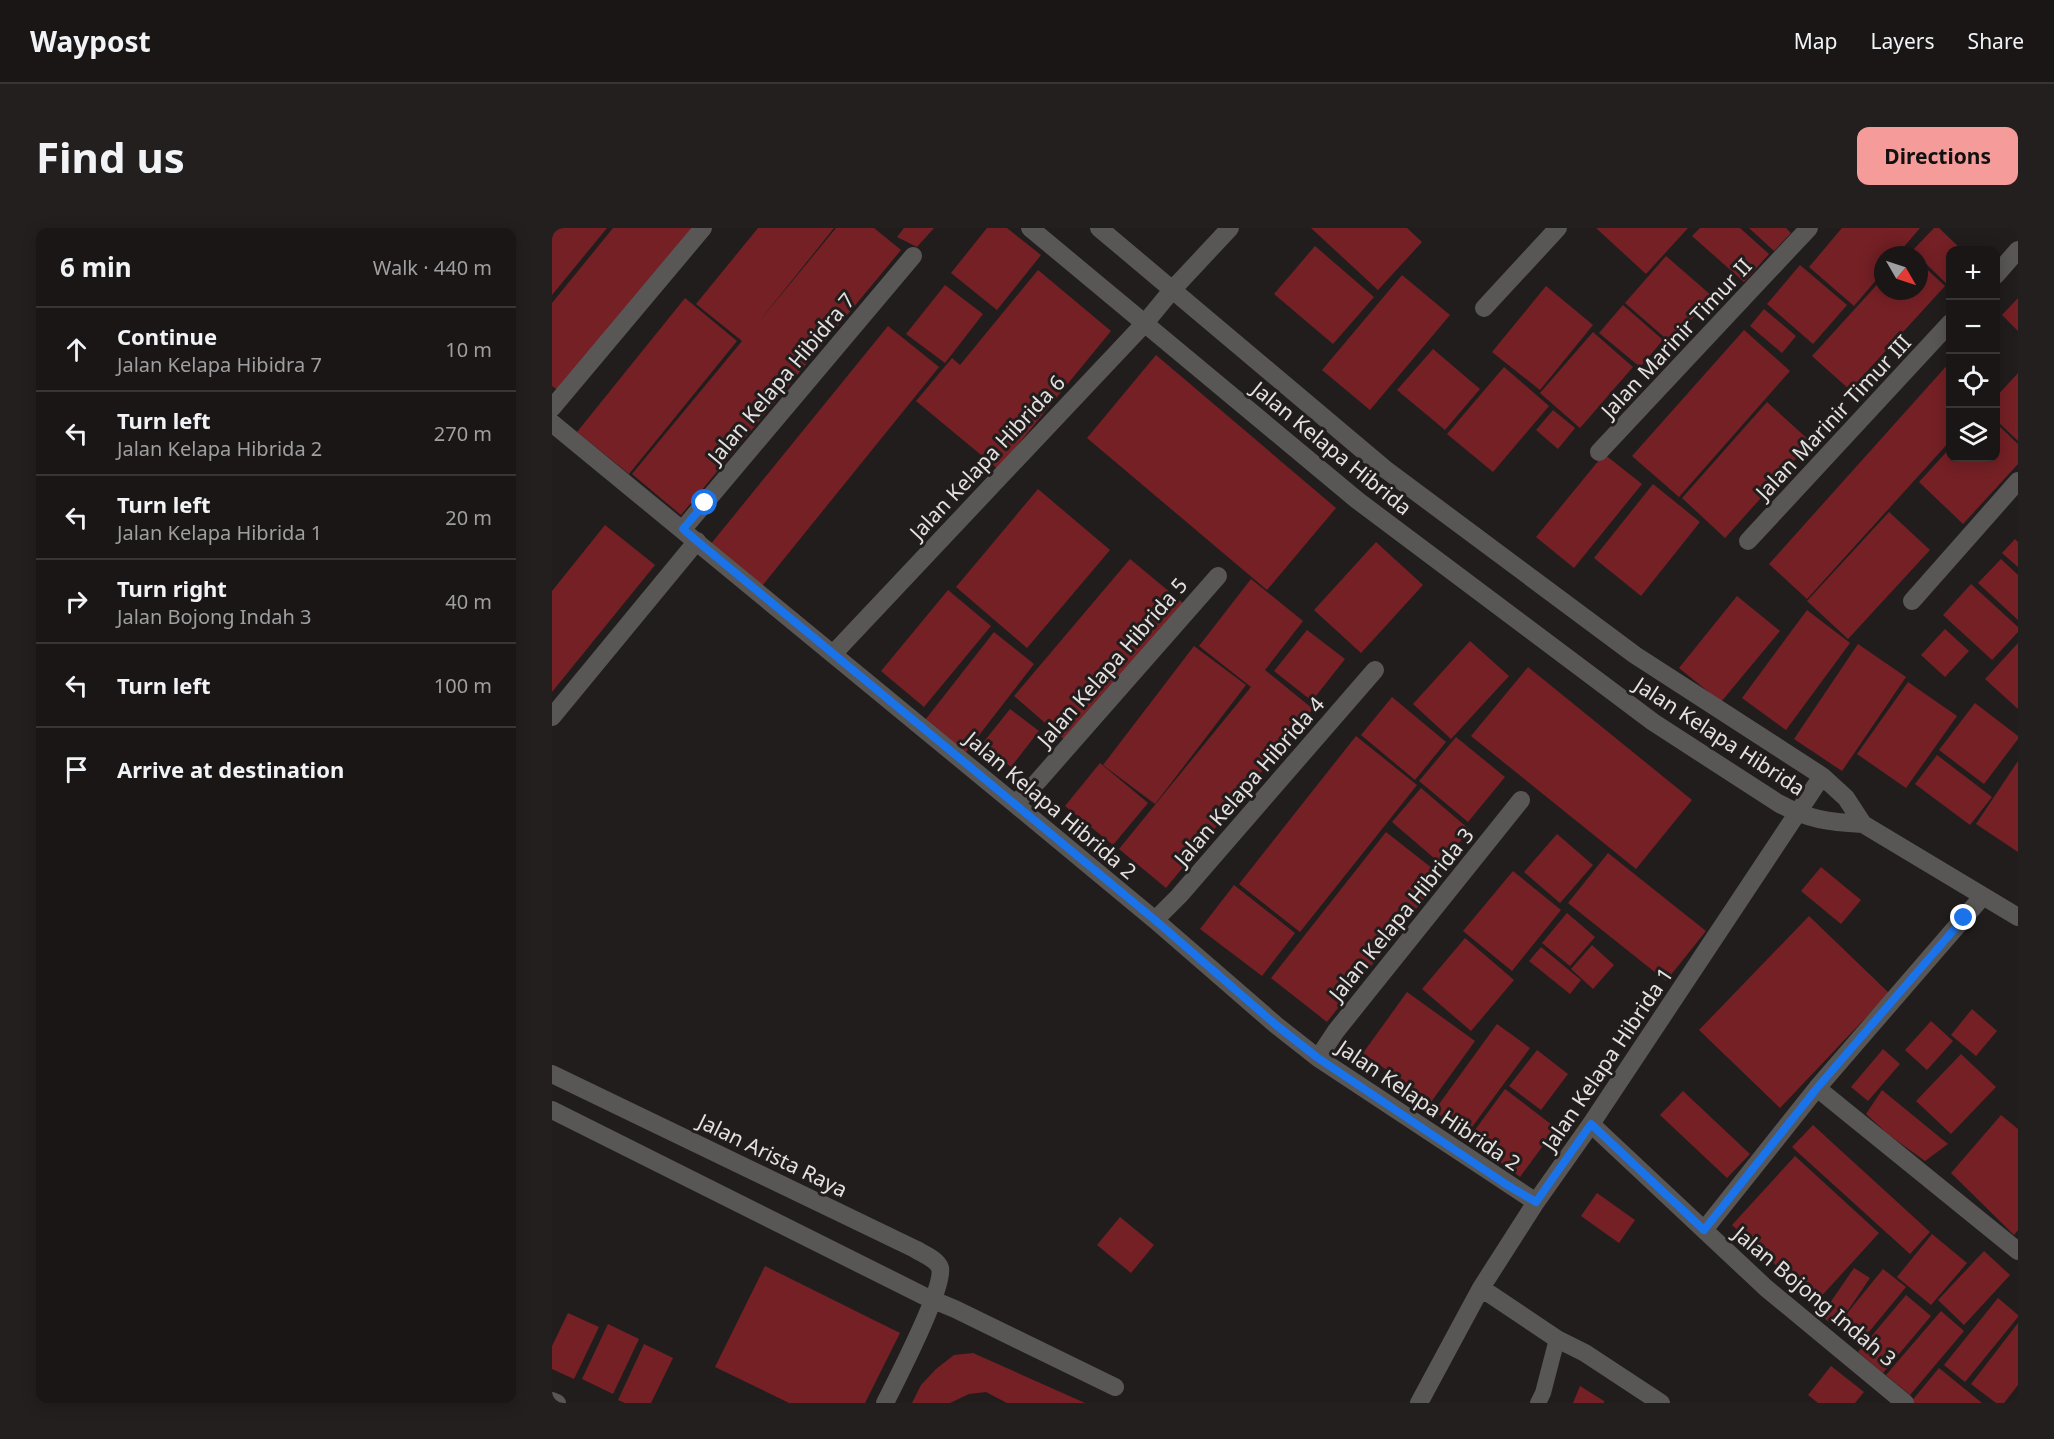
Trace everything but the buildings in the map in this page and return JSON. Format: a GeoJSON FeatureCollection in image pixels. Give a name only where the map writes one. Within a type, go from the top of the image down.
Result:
{"type":"FeatureCollection","features":[{"type":"Feature","properties":{"kind":"street"},"geometry":{"type":"LineString","coordinates":[[552,408],[703,228]]}},
{"type":"Feature","properties":{"kind":"street","name":"Jalan Kelapa Hibrida"},"geometry":{"type":"LineString","coordinates":[[1030,228],[1357,500],[1653,722],[1798,814],[1826,822],[1863,824]]}},
{"type":"Feature","properties":{"kind":"street","name":"Jalan Kelapa Hibrida"},"geometry":{"type":"LineString","coordinates":[[1099,228],[1385,469],[1635,655],[1822,776],[1846,798],[1863,824]]}},
{"type":"Feature","properties":{"kind":"street","name":"Jalan Kelapa Hibrida 6"},"geometry":{"type":"LineString","coordinates":[[832,654],[1144,323],[1230,228]]}},
{"type":"Feature","properties":{"kind":"street"},"geometry":{"type":"LineString","coordinates":[[1484,308],[1558,228]]}},
{"type":"Feature","properties":{"kind":"street","name":"Jalan Marinir Timur II"},"geometry":{"type":"LineString","coordinates":[[1599,452],[1809,228]]}},
{"type":"Feature","properties":{"kind":"street"},"geometry":{"type":"LineString","coordinates":[[2000,270],[2018,250]]}},
{"type":"Feature","properties":{"kind":"street","name":"Jalan Kelapa Hibidra 7"},"geometry":{"type":"LineString","coordinates":[[552,717],[690,535],[913,256]]}},
{"type":"Feature","properties":{"kind":"street","name":"Jalan Marinir Timur III"},"geometry":{"type":"LineString","coordinates":[[1748,541],[1946,327]]}},
{"type":"Feature","properties":{"kind":"street","name":"Jalan Kelapa Hibrida 2"},"geometry":{"type":"LineString","coordinates":[[552,423],[1155,920],[1276,1025],[1318,1058],[1536,1202]]}},
{"type":"Feature","properties":{"kind":"street"},"geometry":{"type":"LineString","coordinates":[[1911,601],[2018,481]]}},
{"type":"Feature","properties":{"kind":"street","name":"Jalan Kelapa Hibrida 5"},"geometry":{"type":"LineString","coordinates":[[1015,804],[1038,781],[1218,576]]}},
{"type":"Feature","properties":{"kind":"street","name":"Jalan Kelapa Hibrida 4"},"geometry":{"type":"LineString","coordinates":[[1155,920],[1179,896],[1375,670]]}},
{"type":"Feature","properties":{"kind":"street","name":"Jalan Kelapa Hibrida 1"},"geometry":{"type":"LineString","coordinates":[[1419,1403],[1481,1288],[1536,1202],[1591,1124],[1822,776]]}},
{"type":"Feature","properties":{"kind":"street","name":"Jalan Kelapa Hibrida 3"},"geometry":{"type":"LineString","coordinates":[[1318,1058],[1336,1031],[1521,800]]}},
{"type":"Feature","properties":{"kind":"street"},"geometry":{"type":"LineString","coordinates":[[1863,824],[2018,917]]}},
{"type":"Feature","properties":{"kind":"street"},"geometry":{"type":"LineString","coordinates":[[1704,1230],[1817,1088],[1983,896]]}},
{"type":"Feature","properties":{"kind":"street","name":"Jalan Arista Raya"},"geometry":{"type":"LineString","coordinates":[[552,1074],[936,1261],[940,1273],[933,1300],[885,1403]]}},
{"type":"Feature","properties":{"kind":"street"},"geometry":{"type":"LineString","coordinates":[[1817,1088],[2018,1251]]}},
{"type":"Feature","properties":{"kind":"street"},"geometry":{"type":"LineString","coordinates":[[552,1110],[933,1300],[1115,1387]]}},
{"type":"Feature","properties":{"kind":"street","name":"Jalan Bojong Indah 3"},"geometry":{"type":"LineString","coordinates":[[1591,1124],[1884,1396],[1905,1403]]}},
{"type":"Feature","properties":{"kind":"street"},"geometry":{"type":"LineString","coordinates":[[1481,1288],[1557,1339],[1586,1353],[1661,1403]]}},
{"type":"Feature","properties":{"kind":"street"},"geometry":{"type":"LineString","coordinates":[[552,1401],[557,1403]]}},
{"type":"Feature","properties":{"kind":"lane"},"geometry":{"type":"LineString","coordinates":[[1538,1403],[1543,1393],[1557,1339]]}},
{"type":"Feature","properties":{"kind":"route"},"geometry":{"type":"LineString","coordinates":[[705,503],[683,529],[697,541],[1155,920],[1276,1025],[1318,1058],[1536,1202],[1591,1124],[1704,1230],[1817,1088],[1964,918]]}}]}
